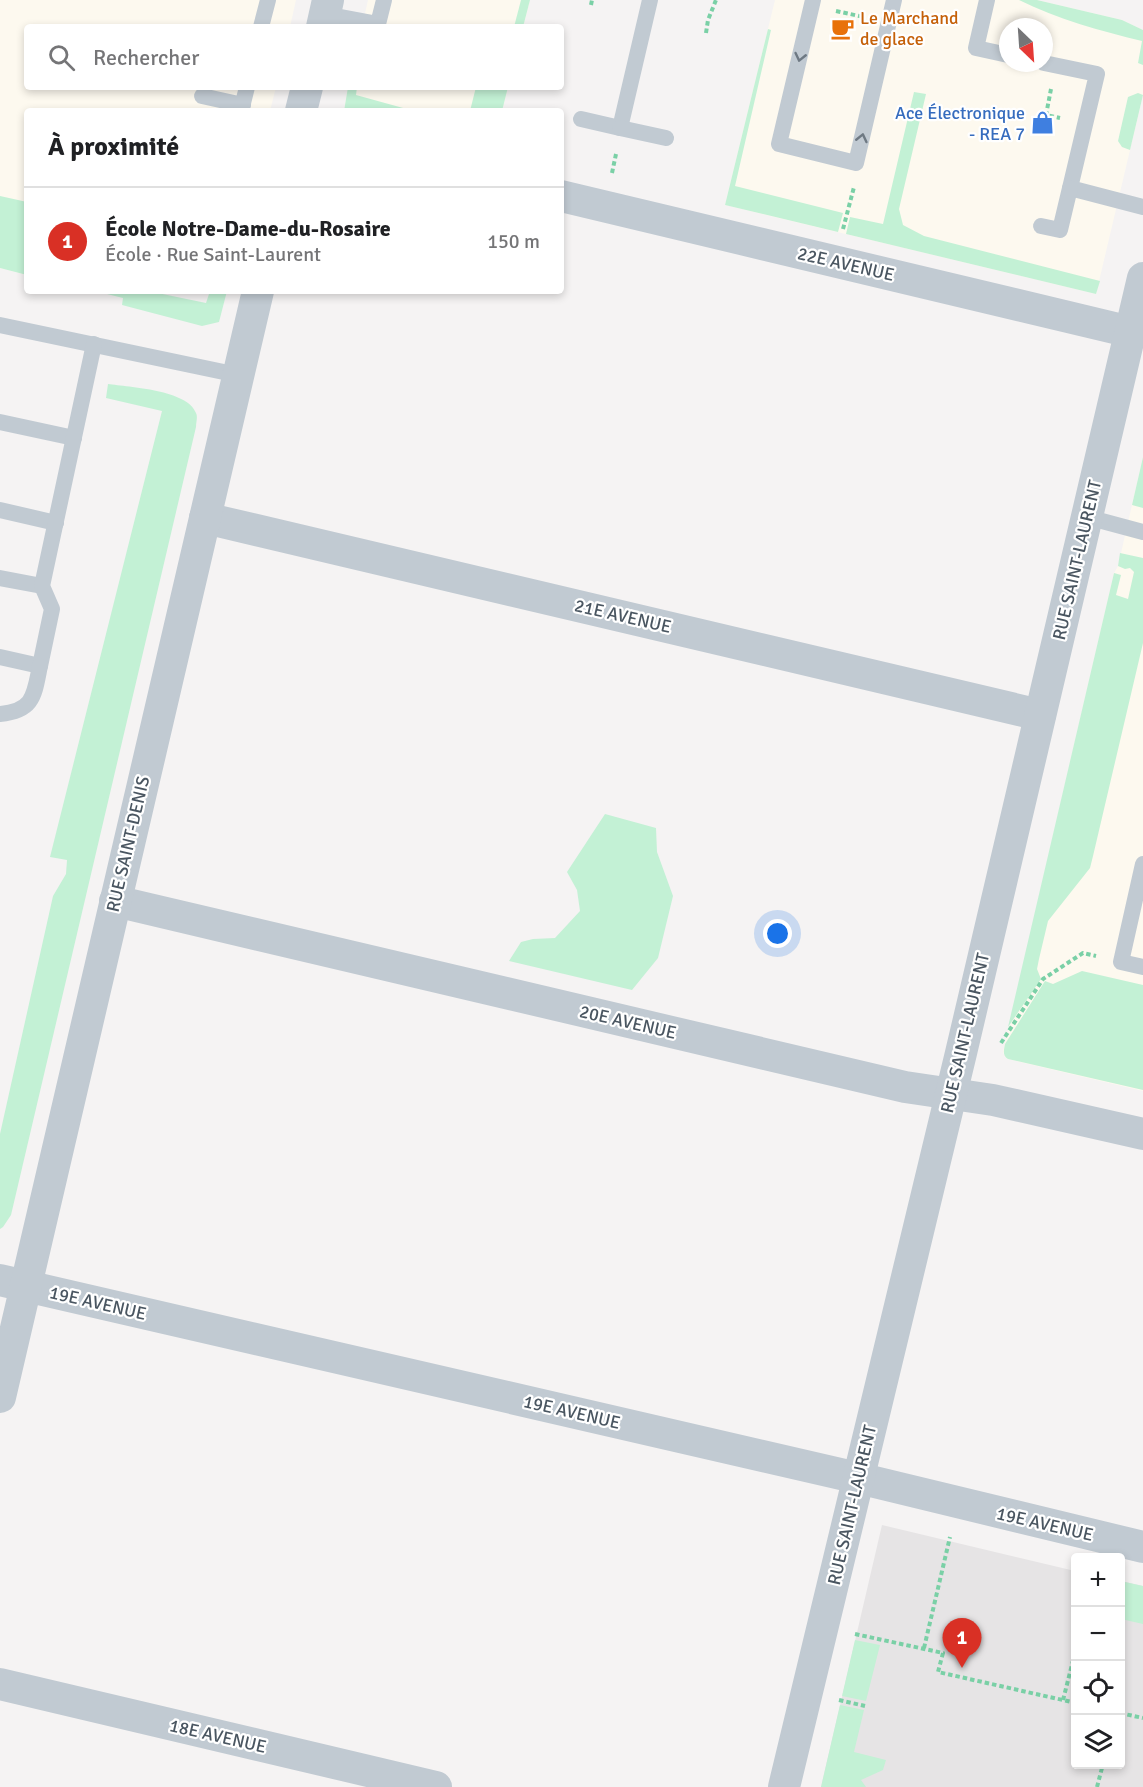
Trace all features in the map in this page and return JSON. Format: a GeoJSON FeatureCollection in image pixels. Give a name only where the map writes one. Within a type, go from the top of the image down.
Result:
{"type":"FeatureCollection","features":[{"type":"Feature","properties":{"kind":"street"},"geometry":{"type":"LineString","coordinates":[[302,108],[306,90]]}},
{"type":"Feature","properties":{"kind":"street","name":"22E AVENUE"},"geometry":{"type":"LineString","coordinates":[[564,197],[1131,332]]}},
{"type":"Feature","properties":{"kind":"street","name":"RUE SAINT-LAURENT"},"geometry":{"type":"LineString","coordinates":[[784,1787],[951,1095],[1143,278]]}},
{"type":"Feature","properties":{"kind":"street","name":"RUE SAINT-DENIS"},"geometry":{"type":"LineString","coordinates":[[0,1397],[13,1283],[115,901],[257,294]]}},
{"type":"Feature","properties":{"kind":"street","name":"21E AVENUE"},"geometry":{"type":"LineString","coordinates":[[205,518],[1040,715]]}},
{"type":"Feature","properties":{"kind":"street","name":"20E AVENUE"},"geometry":{"type":"LineString","coordinates":[[115,901],[905,1087],[993,1100],[1143,1134]]}},
{"type":"Feature","properties":{"kind":"street","name":"19E AVENUE"},"geometry":{"type":"LineString","coordinates":[[13,1283],[858,1478],[1143,1547]]}},
{"type":"Feature","properties":{"kind":"street","name":"18E AVENUE"},"geometry":{"type":"LineString","coordinates":[[0,1684],[436,1787]]}},
{"type":"Feature","properties":{"kind":"lane"},"geometry":{"type":"LineString","coordinates":[[262,24],[268,0]]}},
{"type":"Feature","properties":{"kind":"lane"},"geometry":{"type":"LineString","coordinates":[[379,24],[384,0]]}},
{"type":"Feature","properties":{"kind":"lane"},"geometry":{"type":"LineString","coordinates":[[620,128],[650,0]]}},
{"type":"Feature","properties":{"kind":"lane"},"geometry":{"type":"LineString","coordinates":[[820,4],[779,144],[856,163],[894,0]]}},
{"type":"Feature","properties":{"kind":"lane"},"geometry":{"type":"LineString","coordinates":[[987,0],[976,48],[999,53]]}},
{"type":"Feature","properties":{"kind":"lane"},"geometry":{"type":"LineString","coordinates":[[325,14],[370,24]]}},
{"type":"Feature","properties":{"kind":"lane"},"geometry":{"type":"LineString","coordinates":[[1041,226],[1060,230],[1097,74],[1053,65]]}},
{"type":"Feature","properties":{"kind":"lane"},"geometry":{"type":"LineString","coordinates":[[202,96],[242,108],[246,90]]}},
{"type":"Feature","properties":{"kind":"lane"},"geometry":{"type":"LineString","coordinates":[[581,119],[666,138]]}},
{"type":"Feature","properties":{"kind":"lane"},"geometry":{"type":"LineString","coordinates":[[1070,188],[1143,207]]}},
{"type":"Feature","properties":{"kind":"lane"},"geometry":{"type":"LineString","coordinates":[[0,325],[238,375]]}},
{"type":"Feature","properties":{"kind":"lane"},"geometry":{"type":"LineString","coordinates":[[0,714],[13,713],[26,707],[33,699],[52,609],[42,586],[94,344]]}},
{"type":"Feature","properties":{"kind":"lane"},"geometry":{"type":"LineString","coordinates":[[0,422],[74,438]]}},
{"type":"Feature","properties":{"kind":"lane"},"geometry":{"type":"LineString","coordinates":[[0,510],[56,523]]}},
{"type":"Feature","properties":{"kind":"lane"},"geometry":{"type":"LineString","coordinates":[[1087,517],[1143,532]]}},
{"type":"Feature","properties":{"kind":"lane"},"geometry":{"type":"LineString","coordinates":[[0,578],[42,586]]}},
{"type":"Feature","properties":{"kind":"lane"},"geometry":{"type":"LineString","coordinates":[[0,657],[40,666]]}},
{"type":"Feature","properties":{"kind":"lane"},"geometry":{"type":"LineString","coordinates":[[1143,864],[1121,962],[1143,967]]}},
{"type":"Feature","properties":{"kind":"path"},"geometry":{"type":"LineString","coordinates":[[706,33],[708,20],[716,0]]}},
{"type":"Feature","properties":{"kind":"path"},"geometry":{"type":"LineString","coordinates":[[820,4],[845,13],[874,19]]}},
{"type":"Feature","properties":{"kind":"path"},"geometry":{"type":"LineString","coordinates":[[844,18],[845,13]]}},
{"type":"Feature","properties":{"kind":"path"},"geometry":{"type":"LineString","coordinates":[[611,177],[614,164]]}},
{"type":"Feature","properties":{"kind":"path"},"geometry":{"type":"LineString","coordinates":[[842,232],[856,183]]}},
{"type":"Feature","properties":{"kind":"path"},"geometry":{"type":"LineString","coordinates":[[1001,1043],[1043,979],[1083,952],[1121,962]]}},
{"type":"Feature","properties":{"kind":"path"},"geometry":{"type":"LineString","coordinates":[[924,1648],[950,1538]]}},
{"type":"Feature","properties":{"kind":"path"},"geometry":{"type":"LineString","coordinates":[[853,1633],[943,1653],[938,1672],[1071,1702]]}},
{"type":"Feature","properties":{"kind":"path"},"geometry":{"type":"LineString","coordinates":[[1063,1700],[1073,1661]]}},
{"type":"Feature","properties":{"kind":"path"},"geometry":{"type":"LineString","coordinates":[[837,1699],[865,1706]]}},
{"type":"Feature","properties":{"kind":"path"},"geometry":{"type":"LineString","coordinates":[[1125,1714],[1143,1718]]}},
{"type":"Feature","properties":{"kind":"path"},"geometry":{"type":"LineString","coordinates":[[1097,1787],[1101,1769]]}},
{"type":"Feature","properties":{"kind":"shaded area"},"geometry":{"type":"Polygon","coordinates":[[[0,0],[296,0],[291,24],[24,24],[24,90],[275,90],[271,108],[24,108],[24,274],[0,268],[0,0]]]}},
{"type":"Feature","properties":{"kind":"shaded area"},"geometry":{"type":"Polygon","coordinates":[[[368,0],[530,0],[524,24],[363,24],[368,0]]]}},
{"type":"Feature","properties":{"kind":"shaded area"},"geometry":{"type":"Polygon","coordinates":[[[775,0],[1037,0],[1122,20],[1143,30],[1143,95],[1096,294],[725,205],[775,0]]]}},
{"type":"Feature","properties":{"kind":"shaded area"},"geometry":{"type":"Polygon","coordinates":[[[348,90],[507,90],[503,108],[344,108],[348,90]]]}},
{"type":"Feature","properties":{"kind":"shaded area"},"geometry":{"type":"Polygon","coordinates":[[[1143,457],[1143,1091],[1008,1059],[1003,1052],[1143,457]]]}},
{"type":"Feature","properties":{"kind":"shaded area"},"geometry":{"type":"Polygon","coordinates":[[[882,1525],[1071,1570],[1071,1769],[1125,1769],[1125,1582],[1143,1586],[1143,1787],[821,1787],[882,1525]]]}},
{"type":"Feature","properties":{"kind":"green space"},"geometry":{"type":"Polygon","coordinates":[[[521,0],[530,0],[524,24],[515,24],[521,0]]]}},
{"type":"Feature","properties":{"kind":"green space"},"geometry":{"type":"Polygon","coordinates":[[[1019,0],[1037,0],[1122,20],[1143,30],[1143,65],[1138,63],[1142,41],[1064,19],[1019,0]]]}},
{"type":"Feature","properties":{"kind":"green space"},"geometry":{"type":"Polygon","coordinates":[[[768,29],[771,30],[735,186],[843,213],[838,232],[725,205],[768,29]]]}},
{"type":"Feature","properties":{"kind":"green space"},"geometry":{"type":"Polygon","coordinates":[[[348,90],[357,90],[356,95],[403,108],[344,108],[348,90]]]}},
{"type":"Feature","properties":{"kind":"green space"},"geometry":{"type":"Polygon","coordinates":[[[475,90],[507,90],[503,108],[471,108],[475,90]]]}},
{"type":"Feature","properties":{"kind":"green space"},"geometry":{"type":"Polygon","coordinates":[[[914,92],[926,94],[899,209],[903,225],[924,236],[1100,281],[1096,294],[846,234],[850,217],[883,224],[914,92]]]}},
{"type":"Feature","properties":{"kind":"green space"},"geometry":{"type":"Polygon","coordinates":[[[1138,93],[1143,95],[1130,150],[1122,147],[1118,141],[1128,97],[1138,93]]]}},
{"type":"Feature","properties":{"kind":"green space"},"geometry":{"type":"Polygon","coordinates":[[[0,196],[24,201],[24,274],[0,268],[0,196]]]}},
{"type":"Feature","properties":{"kind":"green space"},"geometry":{"type":"Polygon","coordinates":[[[107,294],[162,294],[206,303],[209,294],[226,294],[219,322],[202,326],[122,305],[123,298],[107,294]]]}},
{"type":"Feature","properties":{"kind":"green space"},"geometry":{"type":"Polygon","coordinates":[[[108,384],[143,388],[182,399],[191,405],[196,413],[196,427],[11,1215],[0,1229],[0,1134],[53,896],[66,874],[67,860],[50,857],[162,411],[106,398],[108,384]]]}},
{"type":"Feature","properties":{"kind":"green space"},"geometry":{"type":"Polygon","coordinates":[[[1143,457],[1143,508],[1132,505],[1143,457]]]}},
{"type":"Feature","properties":{"kind":"green space"},"geometry":{"type":"Polygon","coordinates":[[[1120,553],[1143,558],[1143,643],[1093,856],[1090,868],[1048,921],[1037,969],[1041,979],[1008,1027],[1114,573],[1121,575],[1116,595],[1128,599],[1134,572],[1130,568],[1125,569],[1118,566],[1120,553]]]}},
{"type":"Feature","properties":{"kind":"green space"},"geometry":{"type":"Polygon","coordinates":[[[605,814],[656,828],[657,852],[673,896],[658,958],[632,990],[509,961],[521,942],[555,938],[580,911],[577,890],[567,872],[605,814]]]}},
{"type":"Feature","properties":{"kind":"green space"},"geometry":{"type":"Polygon","coordinates":[[[1082,971],[1143,985],[1143,1090],[1008,1059],[1005,1056],[1005,1044],[1045,981],[1053,984],[1082,971]]]}},
{"type":"Feature","properties":{"kind":"green space"},"geometry":{"type":"Polygon","coordinates":[[[1125,1582],[1143,1586],[1143,1624],[1125,1620],[1125,1582]]]}},
{"type":"Feature","properties":{"kind":"green space"},"geometry":{"type":"Polygon","coordinates":[[[855,1640],[880,1645],[866,1701],[842,1696],[855,1640]]]}},
{"type":"Feature","properties":{"kind":"green space"},"geometry":{"type":"Polygon","coordinates":[[[840,1705],[864,1710],[854,1752],[886,1760],[883,1770],[861,1780],[866,1787],[821,1787],[840,1705]]]}},
{"type":"Feature","properties":{"kind":"place","name":"Le Marchand de glace"},"geometry":{"type":"Point","coordinates":[842,28]}},
{"type":"Feature","properties":{"kind":"place","name":"Ace Électronique - REA 7"},"geometry":{"type":"Point","coordinates":[1043,123]}},
{"type":"Feature","properties":{"kind":"place","name":"École Notre-Dame-du-Rosaire"},"geometry":{"type":"Point","coordinates":[962,1668]}}]}
